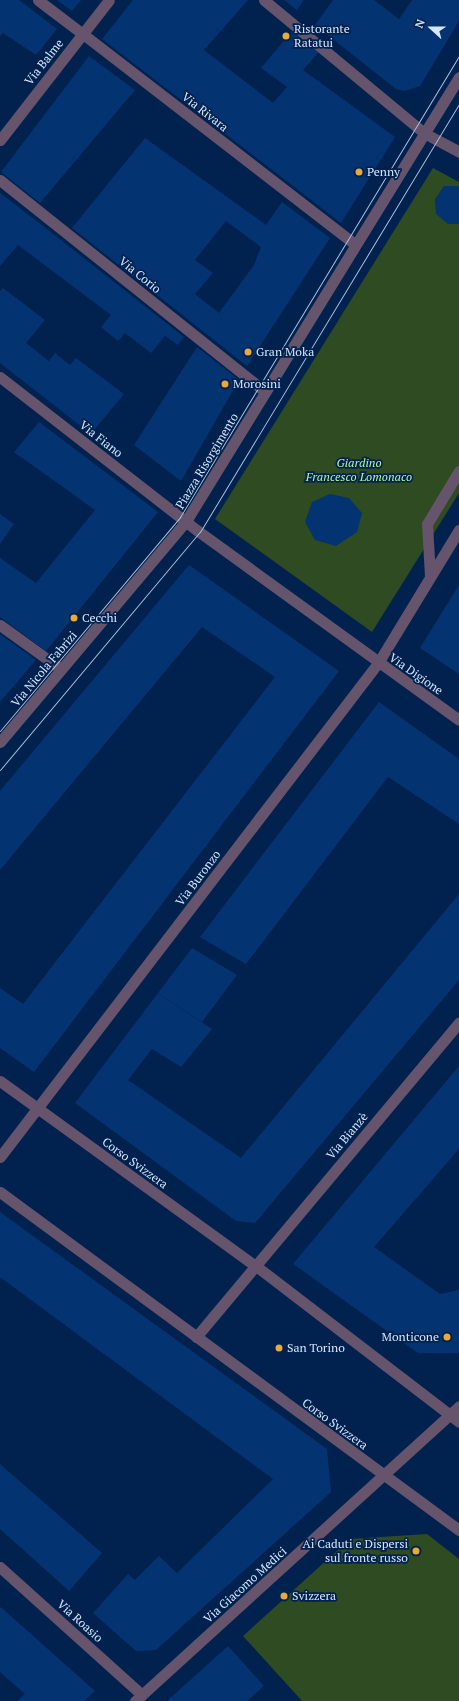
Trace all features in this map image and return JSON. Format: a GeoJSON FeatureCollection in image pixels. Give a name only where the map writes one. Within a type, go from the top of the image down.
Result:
{"type":"FeatureCollection","features":[{"type":"Feature","properties":{"kind":"street","name":"Via Rivara"},"geometry":{"type":"LineString","coordinates":[[38,0],[355,244]]}},
{"type":"Feature","properties":{"kind":"street","name":"Via Balme"},"geometry":{"type":"LineString","coordinates":[[0,140],[109,0]]}},
{"type":"Feature","properties":{"kind":"street"},"geometry":{"type":"LineString","coordinates":[[264,0],[424,133],[459,152]]}},
{"type":"Feature","properties":{"kind":"street"},"geometry":{"type":"LineString","coordinates":[[424,133],[459,77]]}},
{"type":"Feature","properties":{"kind":"street","name":"Piazza Risorgimento"},"geometry":{"type":"LineString","coordinates":[[378,663],[186,521],[264,391],[424,133]]}},
{"type":"Feature","properties":{"kind":"street","name":"Via Corio"},"geometry":{"type":"LineString","coordinates":[[0,180],[264,391]]}},
{"type":"Feature","properties":{"kind":"street","name":"Via Fiano"},"geometry":{"type":"LineString","coordinates":[[0,377],[186,521]]}},
{"type":"Feature","properties":{"kind":"street"},"geometry":{"type":"LineString","coordinates":[[430,576],[427,524],[459,471]]}},
{"type":"Feature","properties":{"kind":"street","name":"Via Nicola Fabrizi"},"geometry":{"type":"LineString","coordinates":[[0,742],[186,521]]}},
{"type":"Feature","properties":{"kind":"street"},"geometry":{"type":"LineString","coordinates":[[378,663],[459,530]]}},
{"type":"Feature","properties":{"kind":"street"},"geometry":{"type":"LineString","coordinates":[[0,625],[61,670]]}},
{"type":"Feature","properties":{"kind":"street","name":"Via Digione"},"geometry":{"type":"LineString","coordinates":[[378,663],[459,720]]}},
{"type":"Feature","properties":{"kind":"street","name":"Via Buronzo"},"geometry":{"type":"LineString","coordinates":[[38,1109],[378,663]]}},
{"type":"Feature","properties":{"kind":"street","name":"Via Bianzè"},"geometry":{"type":"LineString","coordinates":[[256,1266],[459,1022]]}},
{"type":"Feature","properties":{"kind":"street","name":"Corso Svizzera"},"geometry":{"type":"LineString","coordinates":[[0,1081],[256,1266],[459,1422]]}},
{"type":"Feature","properties":{"kind":"street"},"geometry":{"type":"LineString","coordinates":[[0,1157],[38,1109]]}},
{"type":"Feature","properties":{"kind":"street","name":"Corso Svizzera"},"geometry":{"type":"LineString","coordinates":[[0,1192],[459,1530]]}},
{"type":"Feature","properties":{"kind":"street"},"geometry":{"type":"LineString","coordinates":[[196,1337],[256,1266]]}},
{"type":"Feature","properties":{"kind":"street","name":"Via Giacomo Medici"},"geometry":{"type":"LineString","coordinates":[[138,1698],[384,1476],[459,1406]]}},
{"type":"Feature","properties":{"kind":"street","name":"Via Roasio"},"geometry":{"type":"LineString","coordinates":[[0,1567],[138,1698]]}},
{"type":"Feature","properties":{"kind":"green space","name":"Giardino Francesco Lomonaco"},"geometry":{"type":"Polygon","coordinates":[[[433,168],[459,182],[459,493],[372,632],[215,519],[433,168]]]}},
{"type":"Feature","properties":{"kind":"green space"},"geometry":{"type":"Polygon","coordinates":[[[427,1534],[459,1559],[459,1701],[302,1701],[243,1636],[350,1539],[427,1534]]]}},
{"type":"Feature","properties":{"kind":"building"},"geometry":{"type":"Polygon","coordinates":[[[0,0],[19,0],[57,29],[36,55],[3,33],[0,36],[0,0]]]}},
{"type":"Feature","properties":{"kind":"building"},"geometry":{"type":"Polygon","coordinates":[[[57,0],[81,0],[72,11],[57,0]]]}},
{"type":"Feature","properties":{"kind":"building"},"geometry":{"type":"Polygon","coordinates":[[[133,0],[248,0],[204,50],[273,103],[287,87],[261,68],[292,31],[319,52],[303,70],[395,137],[341,223],[102,39],[133,0]]]}},
{"type":"Feature","properties":{"kind":"building"},"geometry":{"type":"Polygon","coordinates":[[[284,0],[304,0],[297,10],[284,0]]]}},
{"type":"Feature","properties":{"kind":"building"},"geometry":{"type":"Polygon","coordinates":[[[333,0],[374,0],[399,19],[412,0],[459,0],[459,21],[420,86],[405,91],[396,89],[315,25],[333,0]]]}},
{"type":"Feature","properties":{"kind":"building"},"geometry":{"type":"Polygon","coordinates":[[[89,56],[135,90],[40,203],[1,172],[89,56]]]}},
{"type":"Feature","properties":{"kind":"building"},"geometry":{"type":"Polygon","coordinates":[[[145,138],[266,225],[282,202],[330,238],[247,366],[72,228],[145,138]],[[226,221],[195,260],[213,273],[195,294],[219,313],[254,265],[261,247],[226,221]]]}},
{"type":"Feature","properties":{"kind":"building"},"geometry":{"type":"Polygon","coordinates":[[[444,186],[459,186],[459,224],[448,224],[436,214],[435,199],[444,186]]]}},
{"type":"Feature","properties":{"kind":"building"},"geometry":{"type":"Polygon","coordinates":[[[0,193],[184,337],[178,345],[165,336],[151,353],[125,333],[118,341],[101,327],[111,315],[18,245],[0,266],[0,193]]]}},
{"type":"Feature","properties":{"kind":"building"},"geometry":{"type":"Polygon","coordinates":[[[3,288],[45,320],[26,343],[49,361],[55,353],[70,365],[76,358],[124,394],[91,434],[0,363],[0,291],[3,288]]]}},
{"type":"Feature","properties":{"kind":"building"},"geometry":{"type":"Polygon","coordinates":[[[197,347],[239,380],[181,481],[134,445],[197,347]]]}},
{"type":"Feature","properties":{"kind":"building"},"geometry":{"type":"Polygon","coordinates":[[[39,422],[158,512],[46,651],[0,617],[0,558],[36,583],[95,510],[14,452],[39,422]]]}},
{"type":"Feature","properties":{"kind":"building"},"geometry":{"type":"Polygon","coordinates":[[[330,494],[349,498],[362,513],[357,532],[336,546],[315,540],[305,522],[312,502],[330,494]]]}},
{"type":"Feature","properties":{"kind":"building"},"geometry":{"type":"Polygon","coordinates":[[[0,514],[14,524],[0,544],[0,514]]]}},
{"type":"Feature","properties":{"kind":"building"},"geometry":{"type":"Polygon","coordinates":[[[189,565],[339,671],[34,1072],[0,1048],[0,988],[23,1004],[275,677],[202,627],[0,870],[0,791],[189,565]]]}},
{"type":"Feature","properties":{"kind":"building"},"geometry":{"type":"Polygon","coordinates":[[[459,585],[459,674],[420,648],[459,585]]]}},
{"type":"Feature","properties":{"kind":"building"},"geometry":{"type":"Polygon","coordinates":[[[0,634],[36,660],[0,702],[0,634]]]}},
{"type":"Feature","properties":{"kind":"building"},"geometry":{"type":"Polygon","coordinates":[[[379,702],[459,759],[459,824],[388,777],[246,964],[200,937],[379,702]]]}},
{"type":"Feature","properties":{"kind":"building"},"geometry":{"type":"Polygon","coordinates":[[[459,894],[459,980],[255,1223],[236,1221],[75,1103],[158,993],[212,1029],[181,1067],[152,1049],[128,1080],[241,1158],[459,894]]]}},
{"type":"Feature","properties":{"kind":"building"},"geometry":{"type":"Polygon","coordinates":[[[192,948],[237,975],[202,1022],[158,993],[192,948]]]}},
{"type":"Feature","properties":{"kind":"building"},"geometry":{"type":"Polygon","coordinates":[[[459,1066],[459,1149],[374,1247],[440,1294],[459,1290],[459,1353],[418,1353],[293,1264],[459,1066]]]}},
{"type":"Feature","properties":{"kind":"building"},"geometry":{"type":"Polygon","coordinates":[[[0,1212],[327,1449],[331,1492],[156,1650],[136,1651],[93,1613],[128,1574],[135,1580],[159,1556],[177,1573],[273,1479],[0,1277],[0,1212]]]}},
{"type":"Feature","properties":{"kind":"building"},"geometry":{"type":"Polygon","coordinates":[[[0,1464],[102,1553],[69,1591],[0,1529],[0,1464]]]}},
{"type":"Feature","properties":{"kind":"building"},"geometry":{"type":"Polygon","coordinates":[[[0,1607],[95,1691],[84,1701],[17,1701],[25,1694],[0,1672],[0,1607]]]}},
{"type":"Feature","properties":{"kind":"building"},"geometry":{"type":"Polygon","coordinates":[[[228,1646],[264,1686],[247,1701],[167,1701],[228,1646]]]}},
{"type":"Feature","properties":{"kind":"tram line"},"geometry":{"type":"LineString","coordinates":[[0,731],[180,517],[459,56]]}},
{"type":"Feature","properties":{"kind":"tram line"},"geometry":{"type":"LineString","coordinates":[[0,770],[200,532],[459,104]]}},
{"type":"Feature","properties":{"kind":"place","name":"Ristorante Ratatui"},"geometry":{"type":"Point","coordinates":[286,36]}},
{"type":"Feature","properties":{"kind":"place","name":"Penny"},"geometry":{"type":"Point","coordinates":[359,172]}},
{"type":"Feature","properties":{"kind":"place","name":"Gran Moka"},"geometry":{"type":"Point","coordinates":[248,352]}},
{"type":"Feature","properties":{"kind":"place","name":"Morosini"},"geometry":{"type":"Point","coordinates":[225,384]}},
{"type":"Feature","properties":{"kind":"place","name":"Cecchi"},"geometry":{"type":"Point","coordinates":[74,618]}},
{"type":"Feature","properties":{"kind":"place","name":"Monticone"},"geometry":{"type":"Point","coordinates":[447,1337]}},
{"type":"Feature","properties":{"kind":"place","name":"San Torino"},"geometry":{"type":"Point","coordinates":[279,1348]}},
{"type":"Feature","properties":{"kind":"place","name":"Ai Caduti e Dispersi sul fronte russo"},"geometry":{"type":"Point","coordinates":[416,1551]}},
{"type":"Feature","properties":{"kind":"place","name":"Svizzera"},"geometry":{"type":"Point","coordinates":[284,1596]}}]}
